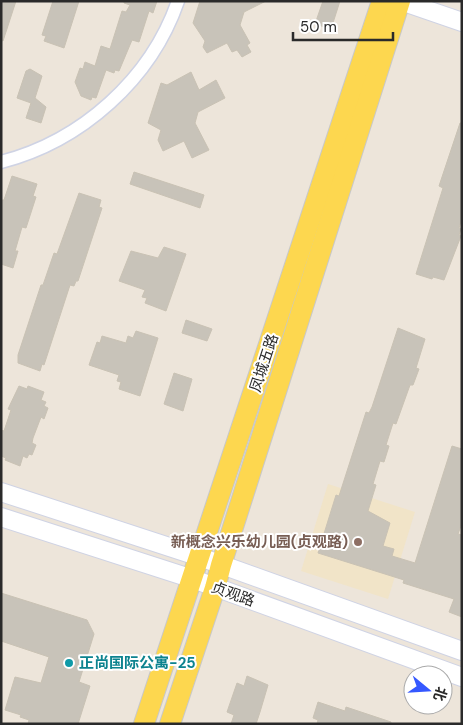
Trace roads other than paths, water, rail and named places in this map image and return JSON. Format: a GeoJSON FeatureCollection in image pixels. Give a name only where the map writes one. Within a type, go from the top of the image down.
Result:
{"type":"FeatureCollection","features":[{"type":"Feature","properties":{"kind":"main road","name":"凤城五路"},"geometry":{"type":"LineString","coordinates":[[144,724],[382,1]]}},
{"type":"Feature","properties":{"kind":"main road","name":"凤城五路"},"geometry":{"type":"LineString","coordinates":[[170,724],[215,588],[220,565],[400,1]]}},
{"type":"Feature","properties":{"kind":"main road"},"geometry":{"type":"LineString","coordinates":[[400,1],[462,22]]}},
{"type":"Feature","properties":{"kind":"main road","name":"贞观路"},"geometry":{"type":"LineString","coordinates":[[1,492],[200,557],[462,651]]}},
{"type":"Feature","properties":{"kind":"main road","name":"贞观路"},"geometry":{"type":"LineString","coordinates":[[1,517],[192,579],[462,678]]}},
{"type":"Feature","properties":{"kind":"street"},"geometry":{"type":"LineString","coordinates":[[1,162],[44,145],[81,127],[113,102],[145,64],[173,15],[178,1]]}},
{"type":"Feature","properties":{"kind":"place","name":"新概念兴乐幼儿园(贞观路)"},"geometry":{"type":"Point","coordinates":[358,542]}},
{"type":"Feature","properties":{"kind":"place","name":"正尚国际公寓-25"},"geometry":{"type":"Point","coordinates":[69,663]}}]}
